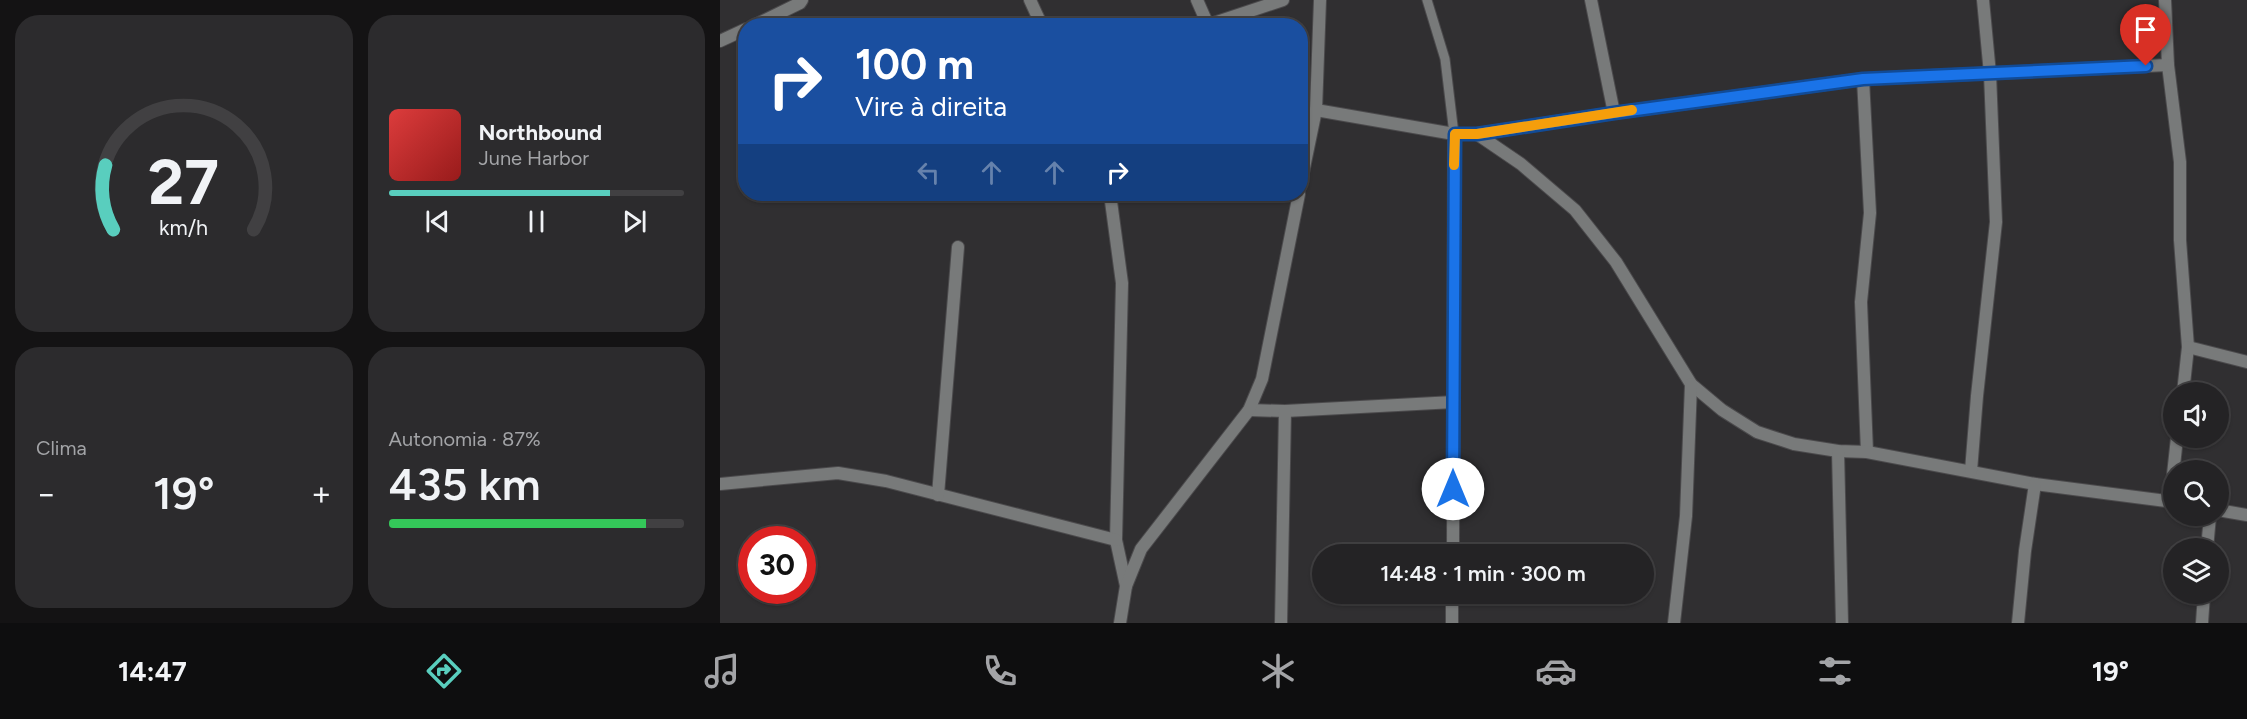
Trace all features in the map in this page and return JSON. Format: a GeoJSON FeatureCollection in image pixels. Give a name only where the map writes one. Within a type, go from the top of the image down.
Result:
{"type":"FeatureCollection","features":[{"type":"Feature","properties":{"kind":"street"},"geometry":{"type":"LineString","coordinates":[[769,18],[802,0]]}},
{"type":"Feature","properties":{"kind":"street"},"geometry":{"type":"LineString","coordinates":[[1030,0],[1038,18]]}},
{"type":"Feature","properties":{"kind":"street"},"geometry":{"type":"LineString","coordinates":[[1197,0],[1204,18]]}},
{"type":"Feature","properties":{"kind":"street"},"geometry":{"type":"LineString","coordinates":[[1228,18],[1283,0]]}},
{"type":"Feature","properties":{"kind":"street"},"geometry":{"type":"LineString","coordinates":[[1308,148],[1316,110],[1320,0]]}},
{"type":"Feature","properties":{"kind":"street"},"geometry":{"type":"LineString","coordinates":[[1591,0],[1614,113]]}},
{"type":"Feature","properties":{"kind":"street"},"geometry":{"type":"LineString","coordinates":[[1971,471],[1996,222],[1990,74],[1983,0]]}},
{"type":"Feature","properties":{"kind":"street"},"geometry":{"type":"LineString","coordinates":[[2165,0],[2168,65],[2180,162],[2180,240],[2188,348],[2183,382]]}},
{"type":"Feature","properties":{"kind":"street"},"geometry":{"type":"LineString","coordinates":[[720,41],[738,33]]}},
{"type":"Feature","properties":{"kind":"street"},"geometry":{"type":"LineString","coordinates":[[1316,110],[1455,134],[1477,134],[1863,79],[2168,65]]}},
{"type":"Feature","properties":{"kind":"street"},"geometry":{"type":"LineString","coordinates":[[1863,79],[1870,213],[1861,302],[1867,452]]}},
{"type":"Feature","properties":{"kind":"street"},"geometry":{"type":"LineString","coordinates":[[1453,544],[1455,134]]}},
{"type":"Feature","properties":{"kind":"street"},"geometry":{"type":"LineString","coordinates":[[1477,134],[1521,164],[1575,210],[1616,262],[1691,384],[1722,410],[1757,432],[1794,444],[1838,451],[1867,452],[2035,484],[2163,501]]}},
{"type":"Feature","properties":{"kind":"street"},"geometry":{"type":"LineString","coordinates":[[1111,201],[1122,283],[1116,540],[1126,586]]}},
{"type":"Feature","properties":{"kind":"street"},"geometry":{"type":"LineString","coordinates":[[1120,623],[1126,586],[1141,549],[1250,410],[1262,379],[1298,201]]}},
{"type":"Feature","properties":{"kind":"street"},"geometry":{"type":"LineString","coordinates":[[938,495],[958,247]]}},
{"type":"Feature","properties":{"kind":"street"},"geometry":{"type":"LineString","coordinates":[[2188,348],[2247,362]]}},
{"type":"Feature","properties":{"kind":"street"},"geometry":{"type":"LineString","coordinates":[[1674,623],[1686,516],[1691,384]]}},
{"type":"Feature","properties":{"kind":"street"},"geometry":{"type":"LineString","coordinates":[[1250,410],[1286,411],[1454,402]]}},
{"type":"Feature","properties":{"kind":"street"},"geometry":{"type":"LineString","coordinates":[[1281,623],[1286,411]]}},
{"type":"Feature","properties":{"kind":"street"},"geometry":{"type":"LineString","coordinates":[[1838,451],[1842,623]]}},
{"type":"Feature","properties":{"kind":"street"},"geometry":{"type":"LineString","coordinates":[[720,484],[838,473],[886,482],[1116,540]]}},
{"type":"Feature","properties":{"kind":"street"},"geometry":{"type":"LineString","coordinates":[[2018,623],[2035,484]]}},
{"type":"Feature","properties":{"kind":"street"},"geometry":{"type":"LineString","coordinates":[[2229,512],[2247,515]]}},
{"type":"Feature","properties":{"kind":"street"},"geometry":{"type":"LineString","coordinates":[[1452,604],[1452,623]]}},
{"type":"Feature","properties":{"kind":"street"},"geometry":{"type":"LineString","coordinates":[[2202,623],[2203,604]]}},
{"type":"Feature","properties":{"kind":"lane"},"geometry":{"type":"LineString","coordinates":[[1427,0],[1445,59],[1455,134]]}},
{"type":"Feature","properties":{"kind":"slow traffic"},"geometry":{"type":"LineString","coordinates":[[1454,165],[1455,134],[1477,134],[1632,110]]}},
{"type":"Feature","properties":{"kind":"route"},"geometry":{"type":"LineString","coordinates":[[1453,489],[1455,134],[1477,134],[1863,79],[2146,66]]}}]}
